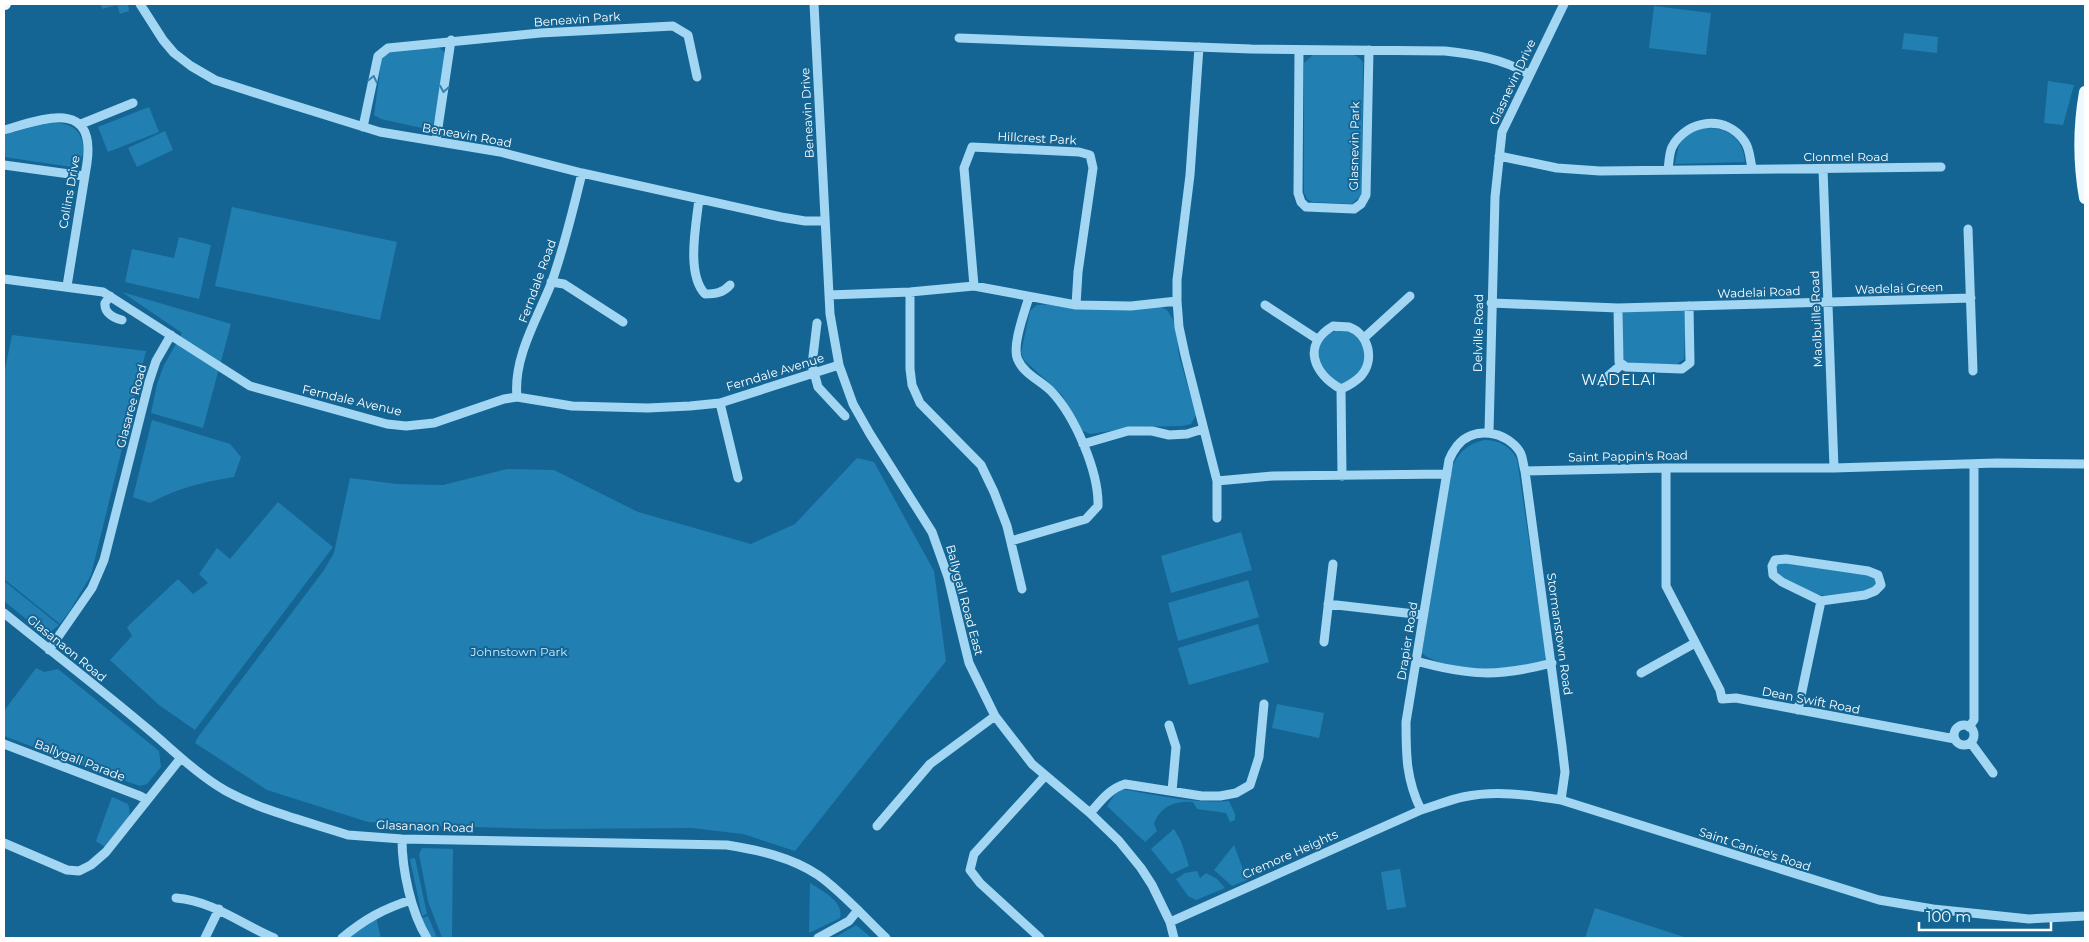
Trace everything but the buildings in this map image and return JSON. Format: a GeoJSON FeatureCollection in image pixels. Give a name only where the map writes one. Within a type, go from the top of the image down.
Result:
{"type":"FeatureCollection","features":[{"type":"Feature","properties":{"kind":"main road"},"geometry":{"type":"LineString","coordinates":[[2085,92],[2081,133],[2081,159],[2085,198]]}},
{"type":"Feature","properties":{"kind":"street","name":"Beneavin Road"},"geometry":{"type":"LineString","coordinates":[[140,4],[163,40],[174,53],[191,66],[215,80],[362,127],[380,132],[500,152],[582,173],[805,221],[825,221]]}},
{"type":"Feature","properties":{"kind":"street","name":"Beneavin Drive"},"geometry":{"type":"LineString","coordinates":[[814,4],[825,221]]}},
{"type":"Feature","properties":{"kind":"street","name":"Glasnevin Drive"},"geometry":{"type":"LineString","coordinates":[[1495,235],[1502,132],[1528,74],[1564,4]]}},
{"type":"Feature","properties":{"kind":"street","name":"Beneavin Park"},"geometry":{"type":"LineString","coordinates":[[362,127],[378,56],[388,48],[451,40],[673,26],[688,35],[698,77]]}},
{"type":"Feature","properties":{"kind":"street"},"geometry":{"type":"LineString","coordinates":[[959,38],[1299,50],[1466,53],[1513,66],[1528,74]]}},
{"type":"Feature","properties":{"kind":"street"},"geometry":{"type":"LineString","coordinates":[[436,142],[451,40]]}},
{"type":"Feature","properties":{"kind":"street"},"geometry":{"type":"LineString","coordinates":[[1199,47],[1190,175],[1177,280],[1177,301],[1183,346],[1217,481],[1217,518]]}},
{"type":"Feature","properties":{"kind":"street","name":"Glasnevin Park"},"geometry":{"type":"LineString","coordinates":[[1299,50],[1298,193],[1301,202],[1306,207],[1354,209],[1361,204],[1366,195],[1369,50]]}},
{"type":"Feature","properties":{"kind":"street"},"geometry":{"type":"LineString","coordinates":[[4,130],[48,118],[63,117],[74,119],[81,124],[133,103]]}},
{"type":"Feature","properties":{"kind":"street"},"geometry":{"type":"LineString","coordinates":[[1668,170],[1672,148],[1683,133],[1695,125],[1706,123],[1718,124],[1736,132],[1745,142],[1752,168]]}},
{"type":"Feature","properties":{"kind":"street","name":"Collins Drive"},"geometry":{"type":"LineString","coordinates":[[67,286],[89,149],[88,136],[81,124]]}},
{"type":"Feature","properties":{"kind":"street","name":"Hillcrest Park"},"geometry":{"type":"LineString","coordinates":[[974,286],[964,168],[972,147],[1080,152],[1090,155],[1093,168],[1078,272],[1076,305]]}},
{"type":"Feature","properties":{"kind":"street","name":"Clonmel Road"},"geometry":{"type":"LineString","coordinates":[[1499,156],[1557,168],[1600,171],[1941,167]]}},
{"type":"Feature","properties":{"kind":"street"},"geometry":{"type":"LineString","coordinates":[[4,165],[84,176]]}},
{"type":"Feature","properties":{"kind":"street","name":"Maolbuille Road"},"geometry":{"type":"LineString","coordinates":[[1823,169],[1834,468]]}},
{"type":"Feature","properties":{"kind":"street","name":"Ferndale Road"},"geometry":{"type":"LineString","coordinates":[[517,397],[517,377],[525,347],[551,282],[570,224],[582,173]]}},
{"type":"Feature","properties":{"kind":"street"},"geometry":{"type":"LineString","coordinates":[[699,199],[695,274],[700,289],[705,294],[720,293],[730,285]]}},
{"type":"Feature","properties":{"kind":"street","name":"Ballygall Road East"},"geometry":{"type":"LineString","coordinates":[[825,221],[830,314],[839,365],[853,404],[932,532],[948,577],[969,663],[995,716],[1017,746],[1045,776],[1090,813],[1119,841],[1141,868],[1152,885],[1170,922],[1174,938]]}},
{"type":"Feature","properties":{"kind":"street"},"geometry":{"type":"LineString","coordinates":[[1968,229],[1973,371]]}},
{"type":"Feature","properties":{"kind":"street","name":"Delville Road"},"geometry":{"type":"LineString","coordinates":[[1489,432],[1491,303],[1495,235]]}},
{"type":"Feature","properties":{"kind":"street"},"geometry":{"type":"LineString","coordinates":[[4,279],[103,292],[171,335]]}},
{"type":"Feature","properties":{"kind":"street"},"geometry":{"type":"LineString","coordinates":[[551,282],[564,284],[623,322]]}},
{"type":"Feature","properties":{"kind":"street"},"geometry":{"type":"LineString","coordinates":[[829,295],[910,292],[974,286],[1076,305],[1132,306],[1177,301]]}},
{"type":"Feature","properties":{"kind":"street"},"geometry":{"type":"LineString","coordinates":[[910,292],[910,369],[912,385],[920,403],[965,447],[980,465],[994,492],[1007,526],[1022,589]]}},
{"type":"Feature","properties":{"kind":"street"},"geometry":{"type":"LineString","coordinates":[[110,296],[105,303],[106,310],[111,315],[122,320]]}},
{"type":"Feature","properties":{"kind":"street"},"geometry":{"type":"LineString","coordinates":[[1364,338],[1410,296]]}},
{"type":"Feature","properties":{"kind":"street"},"geometry":{"type":"LineString","coordinates":[[1010,542],[1086,519],[1098,506],[1095,476],[1083,444],[1058,399],[1026,371],[1017,360],[1016,349],[1030,297]]}},
{"type":"Feature","properties":{"kind":"street","name":"Wadelai Green"},"geometry":{"type":"LineString","coordinates":[[1829,302],[1970,298]]}},
{"type":"Feature","properties":{"kind":"street","name":"Wadelai Road"},"geometry":{"type":"LineString","coordinates":[[1491,303],[1618,308],[1829,302]]}},
{"type":"Feature","properties":{"kind":"street"},"geometry":{"type":"LineString","coordinates":[[1265,305],[1317,339]]}},
{"type":"Feature","properties":{"kind":"street"},"geometry":{"type":"LineString","coordinates":[[1618,308],[1619,362],[1622,365],[1626,367],[1682,369],[1690,364],[1689,306]]}},
{"type":"Feature","properties":{"kind":"street"},"geometry":{"type":"LineString","coordinates":[[817,323],[812,364],[814,374],[818,387],[845,416]]}},
{"type":"Feature","properties":{"kind":"street"},"geometry":{"type":"LineString","coordinates":[[1333,326],[1348,327],[1364,338],[1369,352],[1362,374],[1354,382],[1341,389],[1324,378],[1314,362],[1317,339],[1322,332],[1333,326]]}},
{"type":"Feature","properties":{"kind":"street","name":"Ferndale Avenue"},"geometry":{"type":"LineString","coordinates":[[171,335],[250,386],[387,424],[406,426],[434,423],[504,398],[517,397],[572,406],[648,408],[720,402],[839,365]]}},
{"type":"Feature","properties":{"kind":"street","name":"Glasaree Road"},"geometry":{"type":"LineString","coordinates":[[50,650],[92,588],[104,560],[149,382],[156,361],[171,335]]}},
{"type":"Feature","properties":{"kind":"street"},"geometry":{"type":"LineString","coordinates":[[1601,382],[1622,365]]}},
{"type":"Feature","properties":{"kind":"street"},"geometry":{"type":"LineString","coordinates":[[1341,389],[1342,476]]}},
{"type":"Feature","properties":{"kind":"street","name":"Ferndale Avenue"},"geometry":{"type":"LineString","coordinates":[[720,402],[738,478]]}},
{"type":"Feature","properties":{"kind":"street"},"geometry":{"type":"LineString","coordinates":[[1083,444],[1128,431],[1152,431],[1170,435],[1186,434],[1203,429]]}},
{"type":"Feature","properties":{"kind":"street"},"geometry":{"type":"LineString","coordinates":[[1217,481],[1273,476],[1447,474],[1449,460],[1457,445],[1469,436],[1489,432],[1512,443],[1520,453],[1525,471]]}},
{"type":"Feature","properties":{"kind":"street"},"geometry":{"type":"LineString","coordinates":[[1969,727],[1974,720],[1974,464]]}},
{"type":"Feature","properties":{"kind":"street","name":"Saint Pappin's Road"},"geometry":{"type":"LineString","coordinates":[[1525,471],[2085,464]]}},
{"type":"Feature","properties":{"kind":"street","name":"Dean Swift Road"},"geometry":{"type":"LineString","coordinates":[[1666,468],[1666,586],[1720,690],[1722,698],[1736,698],[1955,739]]}},
{"type":"Feature","properties":{"kind":"street","name":"Stormanstown Road"},"geometry":{"type":"LineString","coordinates":[[1525,471],[1552,663],[1564,772],[1561,800]]}},
{"type":"Feature","properties":{"kind":"street","name":"Drapier Road"},"geometry":{"type":"LineString","coordinates":[[1421,810],[1412,792],[1406,761],[1406,722],[1447,474]]}},
{"type":"Feature","properties":{"kind":"street"},"geometry":{"type":"LineString","coordinates":[[1786,559],[1868,571],[1878,575],[1880,579],[1881,585],[1875,592],[1821,601],[1782,582],[1773,575],[1772,566],[1775,560],[1786,559]]}},
{"type":"Feature","properties":{"kind":"street"},"geometry":{"type":"LineString","coordinates":[[1324,642],[1333,564]]}},
{"type":"Feature","properties":{"kind":"street"},"geometry":{"type":"LineString","coordinates":[[1798,710],[1821,601]]}},
{"type":"Feature","properties":{"kind":"street"},"geometry":{"type":"LineString","coordinates":[[1328,604],[1423,615]]}},
{"type":"Feature","properties":{"kind":"street","name":"Glasanaon Road"},"geometry":{"type":"LineString","coordinates":[[4,613],[149,730],[180,759],[193,766],[224,789],[277,811],[348,835],[402,839],[727,845],[759,850],[818,876],[858,910],[886,938]]}},
{"type":"Feature","properties":{"kind":"street"},"geometry":{"type":"LineString","coordinates":[[1641,673],[1695,643]]}},
{"type":"Feature","properties":{"kind":"street"},"geometry":{"type":"LineString","coordinates":[[1416,661],[1458,672],[1490,674],[1529,669],[1552,663]]}},
{"type":"Feature","properties":{"kind":"street"},"geometry":{"type":"LineString","coordinates":[[1090,813],[1108,792],[1115,787],[1125,784],[1202,796],[1236,794],[1250,785],[1259,757],[1264,704]]}},
{"type":"Feature","properties":{"kind":"street"},"geometry":{"type":"LineString","coordinates":[[877,826],[930,764],[995,716]]}},
{"type":"Feature","properties":{"kind":"street"},"geometry":{"type":"LineString","coordinates":[[1169,725],[1176,747],[1172,791]]}},
{"type":"Feature","properties":{"kind":"street"},"geometry":{"type":"LineString","coordinates":[[1964,725],[1969,727],[1974,734],[1971,743],[1961,745],[1955,739],[1957,729],[1964,725]]}},
{"type":"Feature","properties":{"kind":"street"},"geometry":{"type":"LineString","coordinates":[[1971,743],[1993,773]]}},
{"type":"Feature","properties":{"kind":"street","name":"Ballygall Parade"},"geometry":{"type":"LineString","coordinates":[[4,744],[147,800]]}},
{"type":"Feature","properties":{"kind":"street"},"geometry":{"type":"LineString","coordinates":[[4,843],[58,868],[79,871],[91,865],[106,852],[180,759]]}},
{"type":"Feature","properties":{"kind":"street"},"geometry":{"type":"LineString","coordinates":[[1040,938],[980,883],[970,870],[974,854],[1045,776]]}},
{"type":"Feature","properties":{"kind":"street","name":"Saint Canice's Road"},"geometry":{"type":"LineString","coordinates":[[1421,810],[1464,797],[1500,793],[1523,794],[1561,800],[1879,900],[1932,909],[2029,919],[2085,916]]}},
{"type":"Feature","properties":{"kind":"street","name":"Cremore Heights"},"geometry":{"type":"LineString","coordinates":[[1170,922],[1421,810]]}},
{"type":"Feature","properties":{"kind":"street"},"geometry":{"type":"LineString","coordinates":[[402,839],[402,850],[411,900],[419,924],[427,938]]}},
{"type":"Feature","properties":{"kind":"street"},"geometry":{"type":"LineString","coordinates":[[176,898],[193,900],[218,909],[258,932],[274,938]]}},
{"type":"Feature","properties":{"kind":"street"},"geometry":{"type":"LineString","coordinates":[[342,938],[361,922],[387,907],[411,900]]}},
{"type":"Feature","properties":{"kind":"street"},"geometry":{"type":"LineString","coordinates":[[205,938],[218,909]]}},
{"type":"Feature","properties":{"kind":"street"},"geometry":{"type":"LineString","coordinates":[[818,938],[848,921],[858,910]]}},
{"type":"Feature","properties":{"kind":"green space"},"geometry":{"type":"Polygon","coordinates":[[[101,4],[128,4],[129,11],[120,14],[117,5],[102,9],[101,4]]]}},
{"type":"Feature","properties":{"kind":"green space"},"geometry":{"type":"Polygon","coordinates":[[[1654,6],[1711,13],[1706,55],[1649,48],[1654,6]]]}},
{"type":"Feature","properties":{"kind":"green space"},"geometry":{"type":"Polygon","coordinates":[[[1904,33],[1938,37],[1937,53],[1902,49],[1904,33]]]}},
{"type":"Feature","properties":{"kind":"green space"},"geometry":{"type":"Polygon","coordinates":[[[432,47],[440,48],[445,53],[438,108],[431,130],[381,119],[374,115],[382,56],[385,52],[432,47]]]}},
{"type":"Feature","properties":{"kind":"green space"},"geometry":{"type":"Polygon","coordinates":[[[1314,54],[1354,55],[1363,63],[1362,194],[1352,204],[1313,202],[1308,200],[1304,193],[1304,63],[1314,54]]]}},
{"type":"Feature","properties":{"kind":"green space"},"geometry":{"type":"Polygon","coordinates":[[[2048,81],[2074,85],[2063,125],[2044,123],[2048,81]]]}},
{"type":"Feature","properties":{"kind":"green space"},"geometry":{"type":"Polygon","coordinates":[[[149,107],[159,132],[108,152],[98,127],[149,107]]]}},
{"type":"Feature","properties":{"kind":"green space"},"geometry":{"type":"Polygon","coordinates":[[[52,121],[73,127],[81,137],[83,152],[77,166],[72,167],[4,157],[4,135],[52,121]]]}},
{"type":"Feature","properties":{"kind":"green space"},"geometry":{"type":"Polygon","coordinates":[[[1704,128],[1713,128],[1733,136],[1741,146],[1745,162],[1675,164],[1682,140],[1690,133],[1704,128]]]}},
{"type":"Feature","properties":{"kind":"green space"},"geometry":{"type":"Polygon","coordinates":[[[165,131],[173,150],[137,167],[128,148],[165,131]]]}},
{"type":"Feature","properties":{"kind":"green space"},"geometry":{"type":"Polygon","coordinates":[[[232,207],[397,242],[380,320],[215,286],[232,207]]]}},
{"type":"Feature","properties":{"kind":"green space"},"geometry":{"type":"Polygon","coordinates":[[[179,237],[211,245],[199,299],[125,282],[132,249],[174,258],[179,237]]]}},
{"type":"Feature","properties":{"kind":"green space"},"geometry":{"type":"Polygon","coordinates":[[[122,292],[231,324],[203,428],[151,413],[157,384],[164,365],[182,333],[122,292]]]}},
{"type":"Feature","properties":{"kind":"green space"},"geometry":{"type":"Polygon","coordinates":[[[1037,305],[1159,306],[1167,310],[1175,323],[1179,356],[1196,415],[1191,424],[1182,426],[1136,427],[1090,434],[1081,430],[1062,395],[1024,360],[1021,353],[1030,311],[1037,305]]]}},
{"type":"Feature","properties":{"kind":"green space"},"geometry":{"type":"Polygon","coordinates":[[[1686,308],[1684,359],[1677,364],[1629,364],[1623,360],[1623,310],[1686,308]]]}},
{"type":"Feature","properties":{"kind":"green space"},"geometry":{"type":"Polygon","coordinates":[[[1339,330],[1351,333],[1359,339],[1364,347],[1365,356],[1363,365],[1358,373],[1350,380],[1339,384],[1319,366],[1318,353],[1323,339],[1332,332],[1339,330]]]}},
{"type":"Feature","properties":{"kind":"green space"},"geometry":{"type":"Polygon","coordinates":[[[12,335],[146,351],[91,575],[60,624],[4,579],[4,374],[12,335]]]}},
{"type":"Feature","properties":{"kind":"green space"},"geometry":{"type":"Polygon","coordinates":[[[152,420],[230,444],[241,457],[234,477],[191,486],[150,503],[133,497],[152,420]]]}},
{"type":"Feature","properties":{"kind":"green space"},"geometry":{"type":"Polygon","coordinates":[[[1484,440],[1495,441],[1504,445],[1517,459],[1546,656],[1544,661],[1493,671],[1467,669],[1445,664],[1435,661],[1422,653],[1451,469],[1464,450],[1484,440]]]}},
{"type":"Feature","properties":{"kind":"green space","name":"Johnstown Park"},"geometry":{"type":"Polygon","coordinates":[[[857,458],[874,462],[934,571],[946,661],[795,851],[743,834],[692,828],[544,829],[368,822],[267,790],[195,743],[324,570],[334,553],[350,478],[397,484],[443,485],[507,469],[554,470],[638,512],[751,544],[795,524],[857,458]]]}},
{"type":"Feature","properties":{"kind":"green space"},"geometry":{"type":"Polygon","coordinates":[[[278,502],[333,547],[195,730],[159,705],[110,660],[132,636],[127,627],[178,579],[193,594],[208,583],[199,574],[217,548],[230,559],[278,502]]]}},
{"type":"Feature","properties":{"kind":"green space"},"geometry":{"type":"Polygon","coordinates":[[[1241,532],[1252,570],[1171,593],[1161,556],[1241,532]]]}},
{"type":"Feature","properties":{"kind":"green space"},"geometry":{"type":"Polygon","coordinates":[[[1774,562],[1879,574],[1884,578],[1885,584],[1873,590],[1854,594],[1820,595],[1802,588],[1774,572],[1774,562]]]}},
{"type":"Feature","properties":{"kind":"green space"},"geometry":{"type":"Polygon","coordinates":[[[1248,580],[1259,617],[1178,641],[1168,603],[1248,580]]]}},
{"type":"Feature","properties":{"kind":"green space"},"geometry":{"type":"Polygon","coordinates":[[[4,581],[59,625],[46,635],[4,601],[4,581]]]}},
{"type":"Feature","properties":{"kind":"green space"},"geometry":{"type":"Polygon","coordinates":[[[1258,624],[1269,662],[1189,685],[1178,648],[1258,624]]]}},
{"type":"Feature","properties":{"kind":"green space"},"geometry":{"type":"Polygon","coordinates":[[[36,668],[44,672],[58,669],[159,751],[161,767],[147,784],[140,786],[4,736],[4,711],[36,668]]]}},
{"type":"Feature","properties":{"kind":"green space"},"geometry":{"type":"Polygon","coordinates":[[[1277,704],[1324,713],[1319,738],[1272,728],[1277,704]]]}},
{"type":"Feature","properties":{"kind":"green space"},"geometry":{"type":"Polygon","coordinates":[[[1121,789],[1188,800],[1229,801],[1235,814],[1235,820],[1230,822],[1226,813],[1197,809],[1193,802],[1175,803],[1160,813],[1154,824],[1157,831],[1145,842],[1107,806],[1121,789]]]}},
{"type":"Feature","properties":{"kind":"green space"},"geometry":{"type":"Polygon","coordinates":[[[112,797],[128,804],[130,811],[124,828],[105,847],[96,841],[112,797]]]}},
{"type":"Feature","properties":{"kind":"green space"},"geometry":{"type":"Polygon","coordinates":[[[1174,829],[1181,841],[1189,866],[1171,874],[1151,849],[1174,829]]]}},
{"type":"Feature","properties":{"kind":"green space"},"geometry":{"type":"Polygon","coordinates":[[[1234,845],[1247,880],[1232,886],[1214,870],[1234,845]]]}},
{"type":"Feature","properties":{"kind":"green space"},"geometry":{"type":"Polygon","coordinates":[[[422,848],[453,849],[452,938],[442,938],[428,901],[419,854],[422,848]]]}},
{"type":"Feature","properties":{"kind":"green space"},"geometry":{"type":"Polygon","coordinates":[[[415,858],[427,914],[422,916],[410,859],[415,858]]]}},
{"type":"Feature","properties":{"kind":"green space"},"geometry":{"type":"Polygon","coordinates":[[[1400,869],[1406,907],[1387,910],[1381,872],[1400,869]]]}},
{"type":"Feature","properties":{"kind":"green space"},"geometry":{"type":"Polygon","coordinates":[[[1197,871],[1200,878],[1206,873],[1217,879],[1225,888],[1196,900],[1188,896],[1176,879],[1185,873],[1197,871]]]}},
{"type":"Feature","properties":{"kind":"green space"},"geometry":{"type":"Polygon","coordinates":[[[810,883],[826,893],[839,906],[840,918],[809,933],[810,883]]]}},
{"type":"Feature","properties":{"kind":"green space"},"geometry":{"type":"Polygon","coordinates":[[[1595,908],[1687,938],[1585,938],[1595,908]]]}},
{"type":"Feature","properties":{"kind":"green space"},"geometry":{"type":"Polygon","coordinates":[[[428,916],[437,938],[431,938],[422,918],[428,916]]]}},
{"type":"Feature","properties":{"kind":"green space"},"geometry":{"type":"Polygon","coordinates":[[[376,917],[381,938],[345,938],[376,917]]]}},
{"type":"Feature","properties":{"kind":"green space"},"geometry":{"type":"Polygon","coordinates":[[[856,925],[872,938],[834,938],[856,925]]]}},
{"type":"Feature","properties":{"kind":"district","name":"WADELAI"},"geometry":{"type":"Point","coordinates":[1619,380]}}]}
